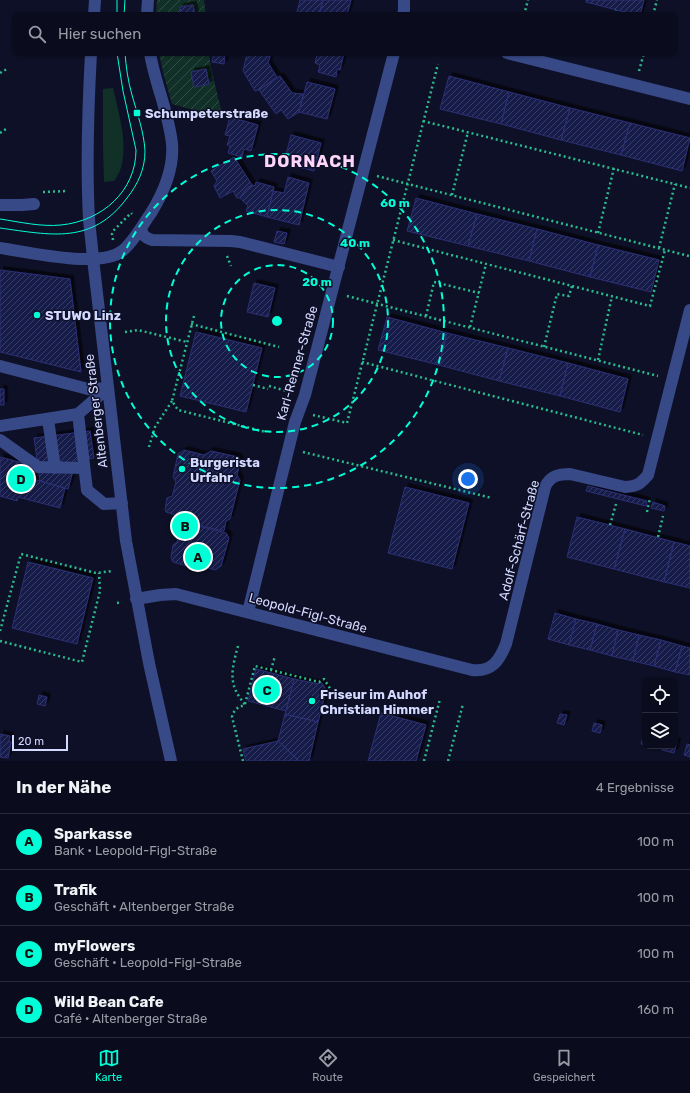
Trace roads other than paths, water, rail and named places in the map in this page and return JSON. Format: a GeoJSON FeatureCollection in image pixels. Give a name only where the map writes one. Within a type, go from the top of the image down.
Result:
{"type":"FeatureCollection","features":[{"type":"Feature","properties":{"kind":"street"},"geometry":{"type":"LineString","coordinates":[[94,12],[95,0]]}},
{"type":"Feature","properties":{"kind":"street"},"geometry":{"type":"LineString","coordinates":[[147,12],[148,0]]}},
{"type":"Feature","properties":{"kind":"street"},"geometry":{"type":"LineString","coordinates":[[404,0],[404,12]]}},
{"type":"Feature","properties":{"kind":"street","name":"Altenberger Straße"},"geometry":{"type":"LineString","coordinates":[[91,56],[88,149],[89,218],[93,258],[126,541],[149,663],[171,761]]}},
{"type":"Feature","properties":{"kind":"street"},"geometry":{"type":"LineString","coordinates":[[0,248],[60,258],[93,258],[111,257],[119,254],[127,247],[153,209],[166,184],[171,167],[171,132],[151,56]]}},
{"type":"Feature","properties":{"kind":"street","name":"Karl-Renner-Straße"},"geometry":{"type":"LineString","coordinates":[[248,612],[294,422],[305,395],[393,56]]}},
{"type":"Feature","properties":{"kind":"street"},"geometry":{"type":"LineString","coordinates":[[519,56],[690,99]]}},
{"type":"Feature","properties":{"kind":"street"},"geometry":{"type":"LineString","coordinates":[[0,205],[34,204]]}},
{"type":"Feature","properties":{"kind":"street"},"geometry":{"type":"LineString","coordinates":[[140,228],[142,234],[152,240],[240,242],[339,267]]}},
{"type":"Feature","properties":{"kind":"street","name":"Adolf-Schärf-Straße"},"geometry":{"type":"LineString","coordinates":[[472,670],[479,671],[494,664],[501,656],[506,644],[545,487],[552,477],[560,474],[570,474],[626,487],[635,487],[641,483],[648,474],[690,310]]}},
{"type":"Feature","properties":{"kind":"street"},"geometry":{"type":"LineString","coordinates":[[0,366],[88,389],[108,388]]}},
{"type":"Feature","properties":{"kind":"street"},"geometry":{"type":"LineString","coordinates":[[0,426],[78,414],[108,388]]}},
{"type":"Feature","properties":{"kind":"street"},"geometry":{"type":"LineString","coordinates":[[78,414],[87,490],[104,504],[122,503]]}},
{"type":"Feature","properties":{"kind":"street"},"geometry":{"type":"LineString","coordinates":[[48,419],[55,468]]}},
{"type":"Feature","properties":{"kind":"street"},"geometry":{"type":"LineString","coordinates":[[0,440],[38,467],[84,468]]}},
{"type":"Feature","properties":{"kind":"street","name":"Leopold-Figl-Straße"},"geometry":{"type":"LineString","coordinates":[[136,599],[176,594],[472,670]]}},
{"type":"Feature","properties":{"kind":"tram line"},"geometry":{"type":"LineString","coordinates":[[117,0],[117,12]]}},
{"type":"Feature","properties":{"kind":"tram line"},"geometry":{"type":"LineString","coordinates":[[124,12],[125,0]]}},
{"type":"Feature","properties":{"kind":"tram line"},"geometry":{"type":"LineString","coordinates":[[0,219],[46,225],[61,225],[76,222],[103,210],[123,191],[130,178],[136,150],[123,91],[117,56]]}},
{"type":"Feature","properties":{"kind":"tram line"},"geometry":{"type":"LineString","coordinates":[[0,228],[53,234],[85,230],[100,224],[114,213],[131,193],[138,182],[144,164],[145,151],[142,130],[129,84],[125,56]]}},
{"type":"Feature","properties":{"kind":"place","name":"Schumpeterstraße"},"geometry":{"type":"Point","coordinates":[137,113]}},
{"type":"Feature","properties":{"kind":"place","name":"STUWO Linz"},"geometry":{"type":"Point","coordinates":[37,315]}},
{"type":"Feature","properties":{"kind":"place","name":"Burgerista Urfahr"},"geometry":{"type":"Point","coordinates":[182,469]}},
{"type":"Feature","properties":{"kind":"place","name":"Wild Bean Cafe"},"geometry":{"type":"Point","coordinates":[21,479]}},
{"type":"Feature","properties":{"kind":"place","name":"Trafik"},"geometry":{"type":"Point","coordinates":[185,526]}},
{"type":"Feature","properties":{"kind":"place","name":"Sparkasse"},"geometry":{"type":"Point","coordinates":[198,557]}},
{"type":"Feature","properties":{"kind":"place","name":"myFlowers"},"geometry":{"type":"Point","coordinates":[267,690]}},
{"type":"Feature","properties":{"kind":"place","name":"Friseur im Auhof Christian Himmer"},"geometry":{"type":"Point","coordinates":[312,701]}},
{"type":"Feature","properties":{"kind":"district","name":"DORNACH"},"geometry":{"type":"Point","coordinates":[310,161]}}]}
